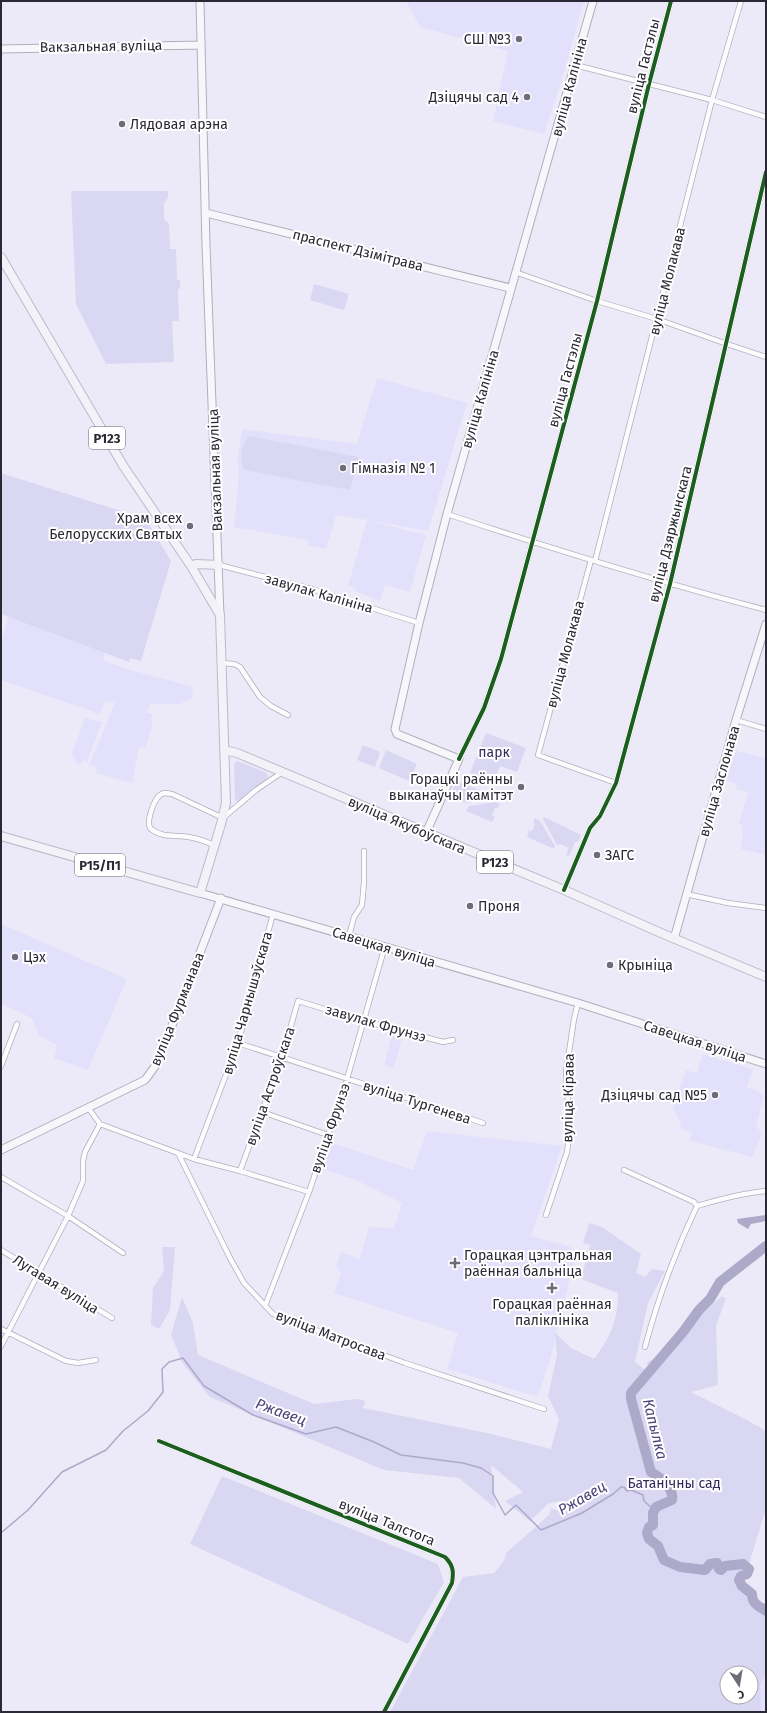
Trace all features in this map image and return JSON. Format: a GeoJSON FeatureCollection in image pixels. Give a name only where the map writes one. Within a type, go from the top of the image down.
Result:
{"type":"FeatureCollection","features":[{"type":"Feature","properties":{"kind":"main road","name":"Вакзальная вуліца"},"geometry":{"type":"LineString","coordinates":[[200,1],[208,302],[219,565],[226,803],[223,818],[200,893]]}},
{"type":"Feature","properties":{"kind":"main road","name":"вуліца Калініна"},"geometry":{"type":"LineString","coordinates":[[459,759],[397,734],[395,729],[419,623],[448,514],[510,288],[593,1]]}},
{"type":"Feature","properties":{"kind":"main road","name":"Вакзальная вуліца"},"geometry":{"type":"LineString","coordinates":[[1,49],[201,44]]}},
{"type":"Feature","properties":{"kind":"main road","name":"праспект Дзімітрава"},"geometry":{"type":"LineString","coordinates":[[206,213],[510,288]]}},
{"type":"Feature","properties":{"kind":"main road","name":"Р123"},"geometry":{"type":"LineString","coordinates":[[1,257],[124,467],[191,566],[220,615]]}},
{"type":"Feature","properties":{"kind":"main road"},"geometry":{"type":"LineString","coordinates":[[191,566],[196,564],[219,565]]}},
{"type":"Feature","properties":{"kind":"main road","name":"вуліца Заслонава"},"geometry":{"type":"LineString","coordinates":[[674,939],[736,720],[766,624]]}},
{"type":"Feature","properties":{"kind":"main road","name":"вуліца Якубоўскага"},"geometry":{"type":"LineString","coordinates":[[224,750],[237,753],[281,773],[564,890],[674,939],[766,977]]}},
{"type":"Feature","properties":{"kind":"main road","name":"вуліца Гастэлы"},"geometry":{"type":"LineString","coordinates":[[426,833],[459,759]]}},
{"type":"Feature","properties":{"kind":"main road","name":"Савецкая вуліца"},"geometry":{"type":"LineString","coordinates":[[1,836],[221,898],[578,1003],[766,1064]]}},
{"type":"Feature","properties":{"kind":"main road","name":"вуліца Фурманава"},"geometry":{"type":"LineString","coordinates":[[2,1148],[89,1109],[145,1080],[156,1065],[221,898]]}},
{"type":"Feature","properties":{"kind":"street","name":"вуліца Гастэлы"},"geometry":{"type":"LineString","coordinates":[[459,759],[477,725],[490,693],[533,543],[597,301],[649,84],[671,1]]}},
{"type":"Feature","properties":{"kind":"street","name":"вуліца Молакава"},"geometry":{"type":"LineString","coordinates":[[616,783],[538,755],[593,560],[657,318],[712,100],[741,1]]}},
{"type":"Feature","properties":{"kind":"street"},"geometry":{"type":"LineString","coordinates":[[575,65],[712,100],[766,117]]}},
{"type":"Feature","properties":{"kind":"street","name":"вуліца Дзяржынскага"},"geometry":{"type":"LineString","coordinates":[[564,890],[590,828],[600,816],[616,783],[670,584],[766,172]]}},
{"type":"Feature","properties":{"kind":"street"},"geometry":{"type":"LineString","coordinates":[[515,272],[597,301],[657,318],[727,344],[766,356]]}},
{"type":"Feature","properties":{"kind":"street"},"geometry":{"type":"LineString","coordinates":[[448,514],[533,543],[670,584],[766,610]]}},
{"type":"Feature","properties":{"kind":"street","name":"завулак Калініна"},"geometry":{"type":"LineString","coordinates":[[219,565],[315,590],[419,623]]}},
{"type":"Feature","properties":{"kind":"street"},"geometry":{"type":"LineString","coordinates":[[222,663],[234,664],[240,667],[260,697],[271,706],[288,715]]}},
{"type":"Feature","properties":{"kind":"street"},"geometry":{"type":"LineString","coordinates":[[736,720],[766,729]]}},
{"type":"Feature","properties":{"kind":"street"},"geometry":{"type":"LineString","coordinates":[[214,844],[192,837],[171,836],[157,832],[150,828],[148,822],[149,817],[158,796],[164,793],[172,794],[223,818],[256,790],[281,773]]}},
{"type":"Feature","properties":{"kind":"street"},"geometry":{"type":"LineString","coordinates":[[350,936],[354,917],[362,905],[364,850]]}},
{"type":"Feature","properties":{"kind":"street"},"geometry":{"type":"LineString","coordinates":[[686,894],[728,903],[766,908]]}},
{"type":"Feature","properties":{"kind":"street","name":"вуліца Чарнышэўскага"},"geometry":{"type":"LineString","coordinates":[[194,1159],[238,1042],[272,914]]}},
{"type":"Feature","properties":{"kind":"street","name":"вуліца Фрунзэ"},"geometry":{"type":"LineString","coordinates":[[265,1306],[308,1192],[347,1079],[385,946]]}},
{"type":"Feature","properties":{"kind":"street","name":"завулак Фрунзэ"},"geometry":{"type":"LineString","coordinates":[[298,1001],[364,1021],[443,1042],[453,1040]]}},
{"type":"Feature","properties":{"kind":"street","name":"вуліца Астроўскага"},"geometry":{"type":"LineString","coordinates":[[240,1171],[282,1057],[298,1001]]}},
{"type":"Feature","properties":{"kind":"street","name":"вуліца Кірава"},"geometry":{"type":"LineString","coordinates":[[546,1215],[567,1152],[570,1132],[566,1072],[571,1033],[578,1003]]}},
{"type":"Feature","properties":{"kind":"street"},"geometry":{"type":"LineString","coordinates":[[1,1066],[16,1024]]}},
{"type":"Feature","properties":{"kind":"street","name":"вуліца Тургенева"},"geometry":{"type":"LineString","coordinates":[[238,1042],[483,1123]]}},
{"type":"Feature","properties":{"kind":"street"},"geometry":{"type":"LineString","coordinates":[[89,1109],[100,1124],[194,1159],[240,1171],[308,1192]]}},
{"type":"Feature","properties":{"kind":"street"},"geometry":{"type":"LineString","coordinates":[[262,1112],[328,1135]]}},
{"type":"Feature","properties":{"kind":"street"},"geometry":{"type":"LineString","coordinates":[[1,1346],[68,1216],[83,1181],[85,1152],[100,1124]]}},
{"type":"Feature","properties":{"kind":"street","name":"вуліца Матросава"},"geometry":{"type":"LineString","coordinates":[[178,1153],[244,1283],[265,1306],[279,1317],[419,1368],[544,1409]]}},
{"type":"Feature","properties":{"kind":"street"},"geometry":{"type":"LineString","coordinates":[[624,1170],[694,1202],[697,1206]]}},
{"type":"Feature","properties":{"kind":"street"},"geometry":{"type":"LineString","coordinates":[[1,1177],[68,1216],[123,1252]]}},
{"type":"Feature","properties":{"kind":"street"},"geometry":{"type":"LineString","coordinates":[[645,1347],[657,1304],[679,1243],[697,1206],[750,1192],[766,1191]]}},
{"type":"Feature","properties":{"kind":"street","name":"Лугавая вуліца"},"geometry":{"type":"LineString","coordinates":[[1,1250],[112,1318]]}},
{"type":"Feature","properties":{"kind":"street"},"geometry":{"type":"LineString","coordinates":[[1,1329],[66,1361],[78,1363],[96,1360]]}},
{"type":"Feature","properties":{"kind":"street","name":"вуліца Талстога"},"geometry":{"type":"LineString","coordinates":[[160,1441],[445,1557],[450,1563],[454,1572],[452,1583],[384,1712]]}},
{"type":"Feature","properties":{"kind":"shaded area","name":"СШ №3"},"geometry":{"type":"Polygon","coordinates":[[[406,1],[584,1],[564,73],[544,134],[493,121],[508,51],[420,27],[406,1]]]}},
{"type":"Feature","properties":{"kind":"shaded area","name":"Гімназія № 1"},"geometry":{"type":"Polygon","coordinates":[[[377,378],[467,403],[428,531],[336,515],[326,549],[308,545],[308,540],[234,527],[239,473],[237,462],[242,429],[357,444],[377,378]]]}},
{"type":"Feature","properties":{"kind":"shaded area"},"geometry":{"type":"Polygon","coordinates":[[[367,520],[426,535],[410,592],[385,585],[380,601],[355,591],[356,588],[348,586],[367,520]]]}},
{"type":"Feature","properties":{"kind":"shaded area"},"geometry":{"type":"Polygon","coordinates":[[[8,616],[105,653],[103,660],[127,669],[193,687],[192,698],[180,704],[150,704],[147,713],[152,714],[151,720],[153,720],[146,748],[139,747],[133,778],[135,779],[131,783],[96,773],[97,767],[89,765],[115,703],[105,701],[100,714],[1,680],[1,645],[8,616]]]}},
{"type":"Feature","properties":{"kind":"shaded area"},"geometry":{"type":"Polygon","coordinates":[[[85,718],[102,722],[87,762],[83,760],[81,764],[75,763],[75,757],[71,756],[85,718]]]}},
{"type":"Feature","properties":{"kind":"shaded area"},"geometry":{"type":"Polygon","coordinates":[[[736,751],[766,758],[766,855],[741,849],[743,827],[739,823],[748,792],[736,789],[737,784],[726,781],[736,751]]]}},
{"type":"Feature","properties":{"kind":"shaded area"},"geometry":{"type":"Polygon","coordinates":[[[1,924],[127,979],[88,1070],[54,1058],[57,1045],[39,1036],[32,1018],[1,1004],[1,924]]]}},
{"type":"Feature","properties":{"kind":"shaded area"},"geometry":{"type":"Polygon","coordinates":[[[393,1032],[403,1035],[394,1068],[384,1065],[393,1032]]]}},
{"type":"Feature","properties":{"kind":"shaded area"},"geometry":{"type":"Polygon","coordinates":[[[702,1054],[753,1069],[747,1088],[756,1090],[764,1096],[756,1127],[762,1132],[753,1157],[690,1141],[692,1132],[680,1129],[681,1124],[673,1108],[686,1070],[697,1073],[702,1054]]]}},
{"type":"Feature","properties":{"kind":"shaded area","name":"Горацкая цэнтральная раённая бальніца"},"geometry":{"type":"Polygon","coordinates":[[[427,1131],[562,1146],[531,1236],[569,1246],[576,1255],[551,1356],[539,1394],[535,1396],[447,1369],[458,1333],[334,1293],[341,1273],[336,1267],[341,1252],[360,1259],[369,1227],[394,1228],[402,1203],[358,1181],[324,1169],[325,1166],[323,1165],[333,1143],[413,1170],[427,1131]]]}},
{"type":"Feature","properties":{"kind":"shaded area"},"geometry":{"type":"Polygon","coordinates":[[[766,1215],[766,1221],[751,1224],[748,1229],[738,1223],[737,1219],[766,1215]]]}},
{"type":"Feature","properties":{"kind":"shaded area"},"geometry":{"type":"Polygon","coordinates":[[[766,1669],[766,1712],[762,1712],[758,1705],[759,1685],[766,1669]]]}},
{"type":"Feature","properties":{"kind":"green space"},"geometry":{"type":"Polygon","coordinates":[[[71,191],[168,191],[168,198],[164,203],[164,219],[169,224],[170,249],[176,249],[177,280],[180,280],[180,289],[178,289],[179,321],[172,321],[174,362],[106,364],[76,304],[71,191]]]}},
{"type":"Feature","properties":{"kind":"green space"},"geometry":{"type":"Polygon","coordinates":[[[314,284],[349,294],[344,310],[310,300],[314,284]]]}},
{"type":"Feature","properties":{"kind":"green space"},"geometry":{"type":"Polygon","coordinates":[[[249,436],[359,457],[350,490],[244,470],[241,456],[244,443],[249,436]]]}},
{"type":"Feature","properties":{"kind":"green space"},"geometry":{"type":"Polygon","coordinates":[[[1,473],[146,519],[171,561],[141,661],[130,658],[129,662],[1,614],[1,473]]]}},
{"type":"Feature","properties":{"kind":"green space","name":"парк"},"geometry":{"type":"Polygon","coordinates":[[[486,733],[526,748],[517,772],[500,766],[494,782],[470,773],[486,733]]]}},
{"type":"Feature","properties":{"kind":"green space"},"geometry":{"type":"Polygon","coordinates":[[[363,745],[380,752],[375,767],[357,760],[363,745]]]}},
{"type":"Feature","properties":{"kind":"green space"},"geometry":{"type":"Polygon","coordinates":[[[386,750],[417,764],[409,781],[379,768],[386,750]]]}},
{"type":"Feature","properties":{"kind":"green space"},"geometry":{"type":"Polygon","coordinates":[[[237,761],[267,773],[268,779],[238,802],[235,800],[234,764],[237,761]]]}},
{"type":"Feature","properties":{"kind":"green space"},"geometry":{"type":"Polygon","coordinates":[[[456,781],[492,795],[493,798],[467,803],[450,798],[456,781]]]}},
{"type":"Feature","properties":{"kind":"green space"},"geometry":{"type":"Polygon","coordinates":[[[496,802],[500,804],[497,809],[495,808],[492,815],[495,817],[492,822],[466,811],[469,806],[496,802]]]}},
{"type":"Feature","properties":{"kind":"green space"},"geometry":{"type":"Polygon","coordinates":[[[544,817],[581,835],[578,842],[575,842],[569,856],[566,855],[569,848],[560,844],[557,845],[543,819],[544,817]]]}},
{"type":"Feature","properties":{"kind":"green space"},"geometry":{"type":"Polygon","coordinates":[[[535,818],[540,821],[555,846],[554,849],[527,837],[529,830],[532,831],[535,824],[533,823],[535,818]]]}},
{"type":"Feature","properties":{"kind":"green space","name":"Батанічны сад"},"geometry":{"type":"Polygon","coordinates":[[[589,1223],[602,1227],[641,1254],[636,1273],[645,1277],[652,1269],[665,1271],[648,1303],[635,1362],[651,1374],[655,1369],[646,1363],[670,1350],[703,1312],[722,1296],[726,1298],[716,1326],[718,1385],[691,1392],[766,1431],[766,1509],[749,1564],[740,1571],[738,1587],[766,1617],[766,1675],[760,1684],[761,1712],[390,1712],[463,1577],[494,1573],[504,1561],[506,1553],[549,1515],[551,1508],[558,1511],[562,1509],[561,1501],[549,1503],[530,1521],[505,1501],[523,1492],[491,1465],[496,1509],[459,1478],[384,1470],[210,1397],[183,1364],[171,1335],[182,1297],[193,1323],[198,1355],[314,1404],[357,1399],[365,1401],[363,1408],[487,1433],[551,1449],[559,1419],[548,1396],[557,1355],[555,1333],[571,1348],[594,1359],[609,1336],[615,1320],[618,1293],[581,1279],[590,1245],[583,1243],[589,1223]]]}},
{"type":"Feature","properties":{"kind":"green space"},"geometry":{"type":"Polygon","coordinates":[[[162,1247],[175,1247],[170,1310],[159,1329],[151,1325],[153,1288],[164,1271],[162,1247]]]}},
{"type":"Feature","properties":{"kind":"green space"},"geometry":{"type":"Polygon","coordinates":[[[222,1476],[438,1564],[444,1582],[408,1644],[190,1544],[222,1476]]]}},
{"type":"Feature","properties":{"kind":"waterway","name":"Капылка"},"geometry":{"type":"LineString","coordinates":[[766,1246],[720,1282],[710,1299],[699,1310],[683,1332],[631,1393],[631,1399],[651,1472],[666,1483],[672,1495],[672,1500],[656,1507],[653,1513],[653,1525],[649,1527],[647,1533],[649,1539],[658,1546],[664,1560],[680,1567],[705,1570],[710,1564],[717,1563],[719,1569],[721,1570],[725,1566],[743,1564],[749,1569],[747,1574],[741,1576],[739,1580],[742,1586],[752,1594],[753,1600],[758,1606],[766,1611]]}},
{"type":"Feature","properties":{"kind":"waterway","name":"Ржавец"},"geometry":{"type":"LineString","coordinates":[[1,1533],[28,1510],[62,1472],[106,1450],[123,1431],[148,1411],[163,1392],[162,1369],[169,1362],[183,1358],[204,1386],[253,1415],[306,1434],[336,1427],[374,1442],[401,1455],[463,1463],[481,1468],[493,1476],[493,1493],[505,1515],[516,1505],[541,1530],[582,1513],[613,1494],[621,1487],[624,1487],[627,1491],[631,1490],[643,1495],[644,1501],[654,1510]]}},
{"type":"Feature","properties":{"kind":"cycle path"},"geometry":{"type":"LineString","coordinates":[[459,759],[484,708],[501,659],[597,301],[649,84],[671,1]]}},
{"type":"Feature","properties":{"kind":"cycle path"},"geometry":{"type":"LineString","coordinates":[[564,890],[590,828],[600,816],[616,783],[670,584],[766,172]]}},
{"type":"Feature","properties":{"kind":"cycle path"},"geometry":{"type":"LineString","coordinates":[[159,1441],[445,1557],[448,1560],[452,1568],[452,1583],[384,1712]]}},
{"type":"Feature","properties":{"kind":"place","name":"СШ №3"},"geometry":{"type":"Point","coordinates":[519,39]}},
{"type":"Feature","properties":{"kind":"place","name":"Дзіцячы сад 4"},"geometry":{"type":"Point","coordinates":[527,97]}},
{"type":"Feature","properties":{"kind":"place","name":"Лядовая арэна"},"geometry":{"type":"Point","coordinates":[122,124]}},
{"type":"Feature","properties":{"kind":"place","name":"Гімназія № 1"},"geometry":{"type":"Point","coordinates":[343,468]}},
{"type":"Feature","properties":{"kind":"place","name":"Храм всех Белорусских Святых"},"geometry":{"type":"Point","coordinates":[190,526]}},
{"type":"Feature","properties":{"kind":"place","name":"Горацкі раённы выканаўчы камітэт"},"geometry":{"type":"Point","coordinates":[521,787]}},
{"type":"Feature","properties":{"kind":"place","name":"ЗАГС"},"geometry":{"type":"Point","coordinates":[597,855]}},
{"type":"Feature","properties":{"kind":"place","name":"Проня"},"geometry":{"type":"Point","coordinates":[470,906]}},
{"type":"Feature","properties":{"kind":"place","name":"Цэх"},"geometry":{"type":"Point","coordinates":[15,957]}},
{"type":"Feature","properties":{"kind":"place","name":"Крыніца"},"geometry":{"type":"Point","coordinates":[610,965]}},
{"type":"Feature","properties":{"kind":"place","name":"Дзіцячы сад №5"},"geometry":{"type":"Point","coordinates":[715,1095]}},
{"type":"Feature","properties":{"kind":"place","name":"Горацкая цэнтральная раённая бальніца"},"geometry":{"type":"Point","coordinates":[455,1263]}},
{"type":"Feature","properties":{"kind":"place","name":"Горацкая раённая паліклініка"},"geometry":{"type":"Point","coordinates":[552,1288]}}]}
